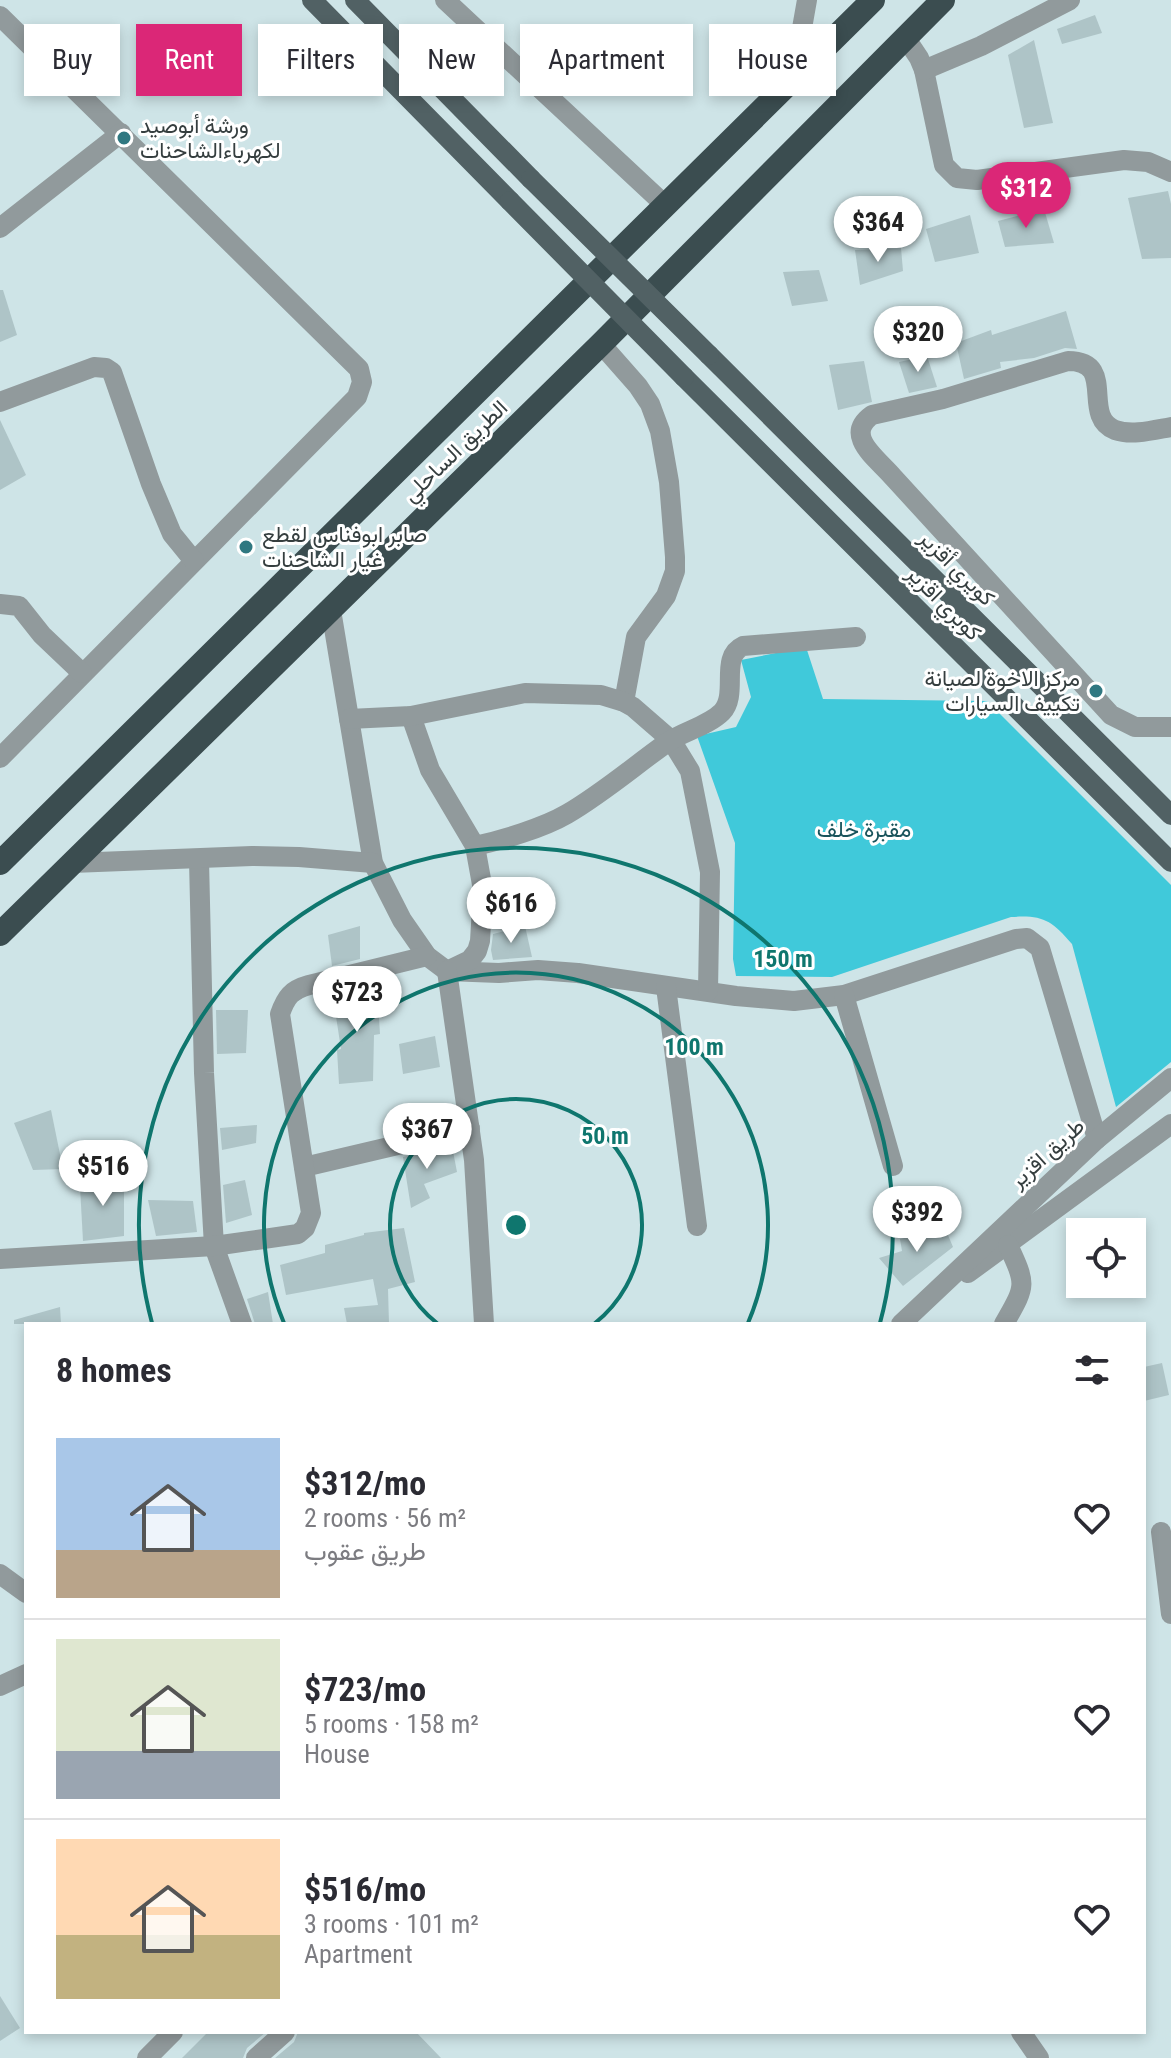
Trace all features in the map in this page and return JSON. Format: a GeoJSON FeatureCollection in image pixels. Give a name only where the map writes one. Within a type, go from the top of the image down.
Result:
{"type":"FeatureCollection","features":[{"type":"Feature","properties":{"kind":"highway","name":"الطريق الساحلي"},"geometry":{"type":"LineString","coordinates":[[836,37],[873,0]]}},
{"type":"Feature","properties":{"kind":"highway","name":"الطريق الساحلي"},"geometry":{"type":"LineString","coordinates":[[0,934],[601,344],[943,0]]}},
{"type":"Feature","properties":{"kind":"highway","name":"الطريق الساحلي"},"geometry":{"type":"LineString","coordinates":[[0,863],[776,96]]}},
{"type":"Feature","properties":{"kind":"main road","name":"كوبري اقزير"},"geometry":{"type":"LineString","coordinates":[[312,0],[684,377],[1171,862]]}},
{"type":"Feature","properties":{"kind":"main road","name":"كويري أقزير"},"geometry":{"type":"LineString","coordinates":[[355,0],[1171,815]]}},
{"type":"Feature","properties":{"kind":"street"},"geometry":{"type":"LineString","coordinates":[[445,0],[665,205]]}},
{"type":"Feature","properties":{"kind":"street"},"geometry":{"type":"LineString","coordinates":[[803,24],[807,0]]}},
{"type":"Feature","properties":{"kind":"street"},"geometry":{"type":"LineString","coordinates":[[924,70],[981,46],[1070,0]]}},
{"type":"Feature","properties":{"kind":"street"},"geometry":{"type":"LineString","coordinates":[[0,16],[359,369],[362,382],[357,397],[0,758]]}},
{"type":"Feature","properties":{"kind":"street"},"geometry":{"type":"LineString","coordinates":[[905,37],[924,70],[944,165],[957,178],[977,180],[1124,160],[1148,162],[1171,172]]}},
{"type":"Feature","properties":{"kind":"street"},"geometry":{"type":"LineString","coordinates":[[0,228],[121,133]]}},
{"type":"Feature","properties":{"kind":"street"},"geometry":{"type":"LineString","coordinates":[[601,344],[638,386],[655,418],[669,482],[673,535],[675,571],[666,596],[636,637],[624,702]]}},
{"type":"Feature","properties":{"kind":"street"},"geometry":{"type":"LineString","coordinates":[[1171,427],[1137,432],[1114,430],[1104,422],[1098,408],[1097,384],[1091,368],[1082,361],[1068,361],[943,399],[872,415],[859,429],[860,440],[1111,715],[1135,727],[1171,727]]}},
{"type":"Feature","properties":{"kind":"street"},"geometry":{"type":"LineString","coordinates":[[0,402],[94,367],[112,372],[172,534],[194,561]]}},
{"type":"Feature","properties":{"kind":"street"},"geometry":{"type":"LineString","coordinates":[[0,604],[19,606],[42,635],[82,673]]}},
{"type":"Feature","properties":{"kind":"street"},"geometry":{"type":"LineString","coordinates":[[331,610],[373,863],[402,920],[427,956],[447,971],[499,973],[538,970],[794,1001],[844,995],[1027,938],[1040,948],[1097,1139]]}},
{"type":"Feature","properties":{"kind":"street"},"geometry":{"type":"LineString","coordinates":[[475,846],[564,816],[671,740],[724,710],[731,675],[731,656],[736,649],[856,637]]}},
{"type":"Feature","properties":{"kind":"street"},"geometry":{"type":"LineString","coordinates":[[349,719],[411,716],[525,693],[601,695],[624,702],[671,740],[690,771],[710,872],[708,991]]}},
{"type":"Feature","properties":{"kind":"street"},"geometry":{"type":"LineString","coordinates":[[411,716],[430,770],[475,846],[483,890],[480,941],[470,960],[447,971]]}},
{"type":"Feature","properties":{"kind":"street"},"geometry":{"type":"LineString","coordinates":[[72,863],[299,857],[373,863]]}},
{"type":"Feature","properties":{"kind":"street"},"geometry":{"type":"LineString","coordinates":[[199,860],[204,1073],[214,1246],[241,1322]]}},
{"type":"Feature","properties":{"kind":"street"},"geometry":{"type":"LineString","coordinates":[[0,1259],[214,1246],[292,1237],[305,1228],[311,1213],[280,1014],[285,998],[297,988],[427,956]]}},
{"type":"Feature","properties":{"kind":"street"},"geometry":{"type":"LineString","coordinates":[[447,971],[470,1128],[484,1322]]}},
{"type":"Feature","properties":{"kind":"street"},"geometry":{"type":"LineString","coordinates":[[666,987],[697,1226]]}},
{"type":"Feature","properties":{"kind":"street"},"geometry":{"type":"LineString","coordinates":[[844,995],[893,1166]]}},
{"type":"Feature","properties":{"kind":"street","name":"طريق اقزير"},"geometry":{"type":"LineString","coordinates":[[903,1322],[1097,1139],[1171,1078]]}},
{"type":"Feature","properties":{"kind":"street"},"geometry":{"type":"LineString","coordinates":[[304,1167],[470,1128]]}},
{"type":"Feature","properties":{"kind":"street","name":"طريق اقزير"},"geometry":{"type":"LineString","coordinates":[[925,1302],[1166,1135]]}},
{"type":"Feature","properties":{"kind":"street"},"geometry":{"type":"LineString","coordinates":[[1005,1322],[1023,1292],[1023,1278],[1008,1245]]}},
{"type":"Feature","properties":{"kind":"street"},"geometry":{"type":"LineString","coordinates":[[1159,1532],[1171,1614]]}},
{"type":"Feature","properties":{"kind":"street"},"geometry":{"type":"LineString","coordinates":[[0,1574],[24,1592]]}},
{"type":"Feature","properties":{"kind":"street"},"geometry":{"type":"LineString","coordinates":[[0,1686],[24,1675]]}},
{"type":"Feature","properties":{"kind":"street"},"geometry":{"type":"LineString","coordinates":[[152,2056],[171,2034]]}},
{"type":"Feature","properties":{"kind":"street"},"geometry":{"type":"LineString","coordinates":[[256,2058],[283,2034]]}},
{"type":"Feature","properties":{"kind":"street"},"geometry":{"type":"LineString","coordinates":[[1022,2034],[1039,2058]]}},
{"type":"Feature","properties":{"kind":"green space","name":"مقبرة خلف"},"geometry":{"type":"Polygon","coordinates":[[[806,647],[823,699],[987,701],[1171,885],[1171,1062],[1116,1107],[1072,944],[1052,924],[1039,918],[1011,917],[832,977],[736,976],[733,959],[735,843],[697,736],[736,727],[751,697],[741,660],[806,647]]]}},
{"type":"Feature","properties":{"kind":"building"},"geometry":{"type":"Polygon","coordinates":[[[1095,15],[1102,33],[1062,44],[1057,29],[1095,15]]]}},
{"type":"Feature","properties":{"kind":"building"},"geometry":{"type":"Polygon","coordinates":[[[1034,40],[1053,123],[1024,128],[1008,55],[1034,40]]]}},
{"type":"Feature","properties":{"kind":"building"},"geometry":{"type":"Polygon","coordinates":[[[1168,191],[1171,204],[1171,258],[1142,259],[1128,198],[1168,191]]]}},
{"type":"Feature","properties":{"kind":"building"},"geometry":{"type":"Polygon","coordinates":[[[1044,209],[1054,243],[1005,247],[998,221],[1044,209]]]}},
{"type":"Feature","properties":{"kind":"building"},"geometry":{"type":"Polygon","coordinates":[[[970,215],[979,253],[935,262],[926,229],[970,215]]]}},
{"type":"Feature","properties":{"kind":"building"},"geometry":{"type":"Polygon","coordinates":[[[901,248],[903,271],[860,285],[855,250],[901,248]]]}},
{"type":"Feature","properties":{"kind":"building"},"geometry":{"type":"Polygon","coordinates":[[[819,270],[828,301],[792,306],[783,272],[819,270]]]}},
{"type":"Feature","properties":{"kind":"building"},"geometry":{"type":"Polygon","coordinates":[[[0,290],[3,290],[17,335],[0,342],[0,290]]]}},
{"type":"Feature","properties":{"kind":"building"},"geometry":{"type":"Polygon","coordinates":[[[1066,311],[1077,349],[1065,348],[1034,358],[1000,362],[1001,368],[964,379],[956,343],[991,330],[992,335],[1066,311]]]}},
{"type":"Feature","properties":{"kind":"building"},"geometry":{"type":"Polygon","coordinates":[[[927,356],[937,387],[909,393],[899,362],[927,356]]]}},
{"type":"Feature","properties":{"kind":"building"},"geometry":{"type":"Polygon","coordinates":[[[864,361],[872,402],[838,410],[829,365],[864,361]]]}},
{"type":"Feature","properties":{"kind":"building"},"geometry":{"type":"Polygon","coordinates":[[[0,420],[26,475],[0,490],[0,420]]]}},
{"type":"Feature","properties":{"kind":"building"},"geometry":{"type":"Polygon","coordinates":[[[360,926],[360,959],[332,966],[328,935],[360,926]]]}},
{"type":"Feature","properties":{"kind":"building"},"geometry":{"type":"Polygon","coordinates":[[[525,926],[532,957],[493,960],[493,934],[525,926]]]}},
{"type":"Feature","properties":{"kind":"building"},"geometry":{"type":"Polygon","coordinates":[[[377,986],[380,1034],[374,1035],[373,1081],[339,1084],[337,1050],[341,1049],[333,997],[377,986]]]}},
{"type":"Feature","properties":{"kind":"building"},"geometry":{"type":"Polygon","coordinates":[[[216,1010],[248,1010],[246,1053],[217,1054],[216,1010]]]}},
{"type":"Feature","properties":{"kind":"building"},"geometry":{"type":"Polygon","coordinates":[[[435,1036],[440,1067],[403,1074],[399,1044],[435,1036]]]}},
{"type":"Feature","properties":{"kind":"building"},"geometry":{"type":"Polygon","coordinates":[[[51,1110],[63,1169],[33,1170],[14,1123],[51,1110]]]}},
{"type":"Feature","properties":{"kind":"building"},"geometry":{"type":"Polygon","coordinates":[[[257,1125],[256,1143],[222,1150],[220,1128],[257,1125]]]}},
{"type":"Feature","properties":{"kind":"building"},"geometry":{"type":"Polygon","coordinates":[[[452,1146],[457,1172],[424,1184],[430,1198],[411,1208],[403,1157],[452,1146]]]}},
{"type":"Feature","properties":{"kind":"building"},"geometry":{"type":"Polygon","coordinates":[[[124,1170],[124,1236],[83,1241],[80,1187],[124,1170]]]}},
{"type":"Feature","properties":{"kind":"building"},"geometry":{"type":"Polygon","coordinates":[[[245,1180],[252,1215],[226,1223],[223,1185],[245,1180]]]}},
{"type":"Feature","properties":{"kind":"building"},"geometry":{"type":"Polygon","coordinates":[[[148,1200],[193,1201],[197,1232],[156,1236],[148,1200]]]}},
{"type":"Feature","properties":{"kind":"building"},"geometry":{"type":"Polygon","coordinates":[[[404,1228],[415,1282],[388,1289],[389,1322],[347,1322],[344,1308],[378,1305],[373,1279],[286,1295],[280,1265],[325,1253],[325,1245],[364,1233],[404,1228]]]}},
{"type":"Feature","properties":{"kind":"building"},"geometry":{"type":"Polygon","coordinates":[[[945,1228],[953,1247],[903,1286],[879,1258],[902,1251],[900,1239],[945,1228]]]}},
{"type":"Feature","properties":{"kind":"building"},"geometry":{"type":"Polygon","coordinates":[[[268,1292],[273,1322],[254,1322],[247,1299],[268,1292]]]}},
{"type":"Feature","properties":{"kind":"building"},"geometry":{"type":"Polygon","coordinates":[[[60,1307],[61,1322],[14,1324],[14,1320],[60,1307]]]}},
{"type":"Feature","properties":{"kind":"building"},"geometry":{"type":"Polygon","coordinates":[[[1162,1363],[1169,1395],[1146,1401],[1146,1367],[1162,1363]]]}},
{"type":"Feature","properties":{"kind":"building"},"geometry":{"type":"Polygon","coordinates":[[[0,1996],[20,2028],[0,2041],[0,1996]]]}},
{"type":"Feature","properties":{"kind":"building"},"geometry":{"type":"Polygon","coordinates":[[[206,2034],[264,2034],[247,2048],[243,2058],[182,2058],[206,2034]]]}},
{"type":"Feature","properties":{"kind":"building"},"geometry":{"type":"Polygon","coordinates":[[[297,2034],[418,2034],[441,2058],[275,2058],[294,2042],[297,2034]]]}},
{"type":"Feature","properties":{"kind":"place","name":"ورشة أبوصيد لكهرباءالشاحنات"},"geometry":{"type":"Point","coordinates":[124,138]}},
{"type":"Feature","properties":{"kind":"place","name":"صابر ابوفناس لقطع غيار الشاحنات"},"geometry":{"type":"Point","coordinates":[246,547]}},
{"type":"Feature","properties":{"kind":"place","name":"مركز الاخوة لصيانة تكييف السيارات"},"geometry":{"type":"Point","coordinates":[1096,691]}}]}
